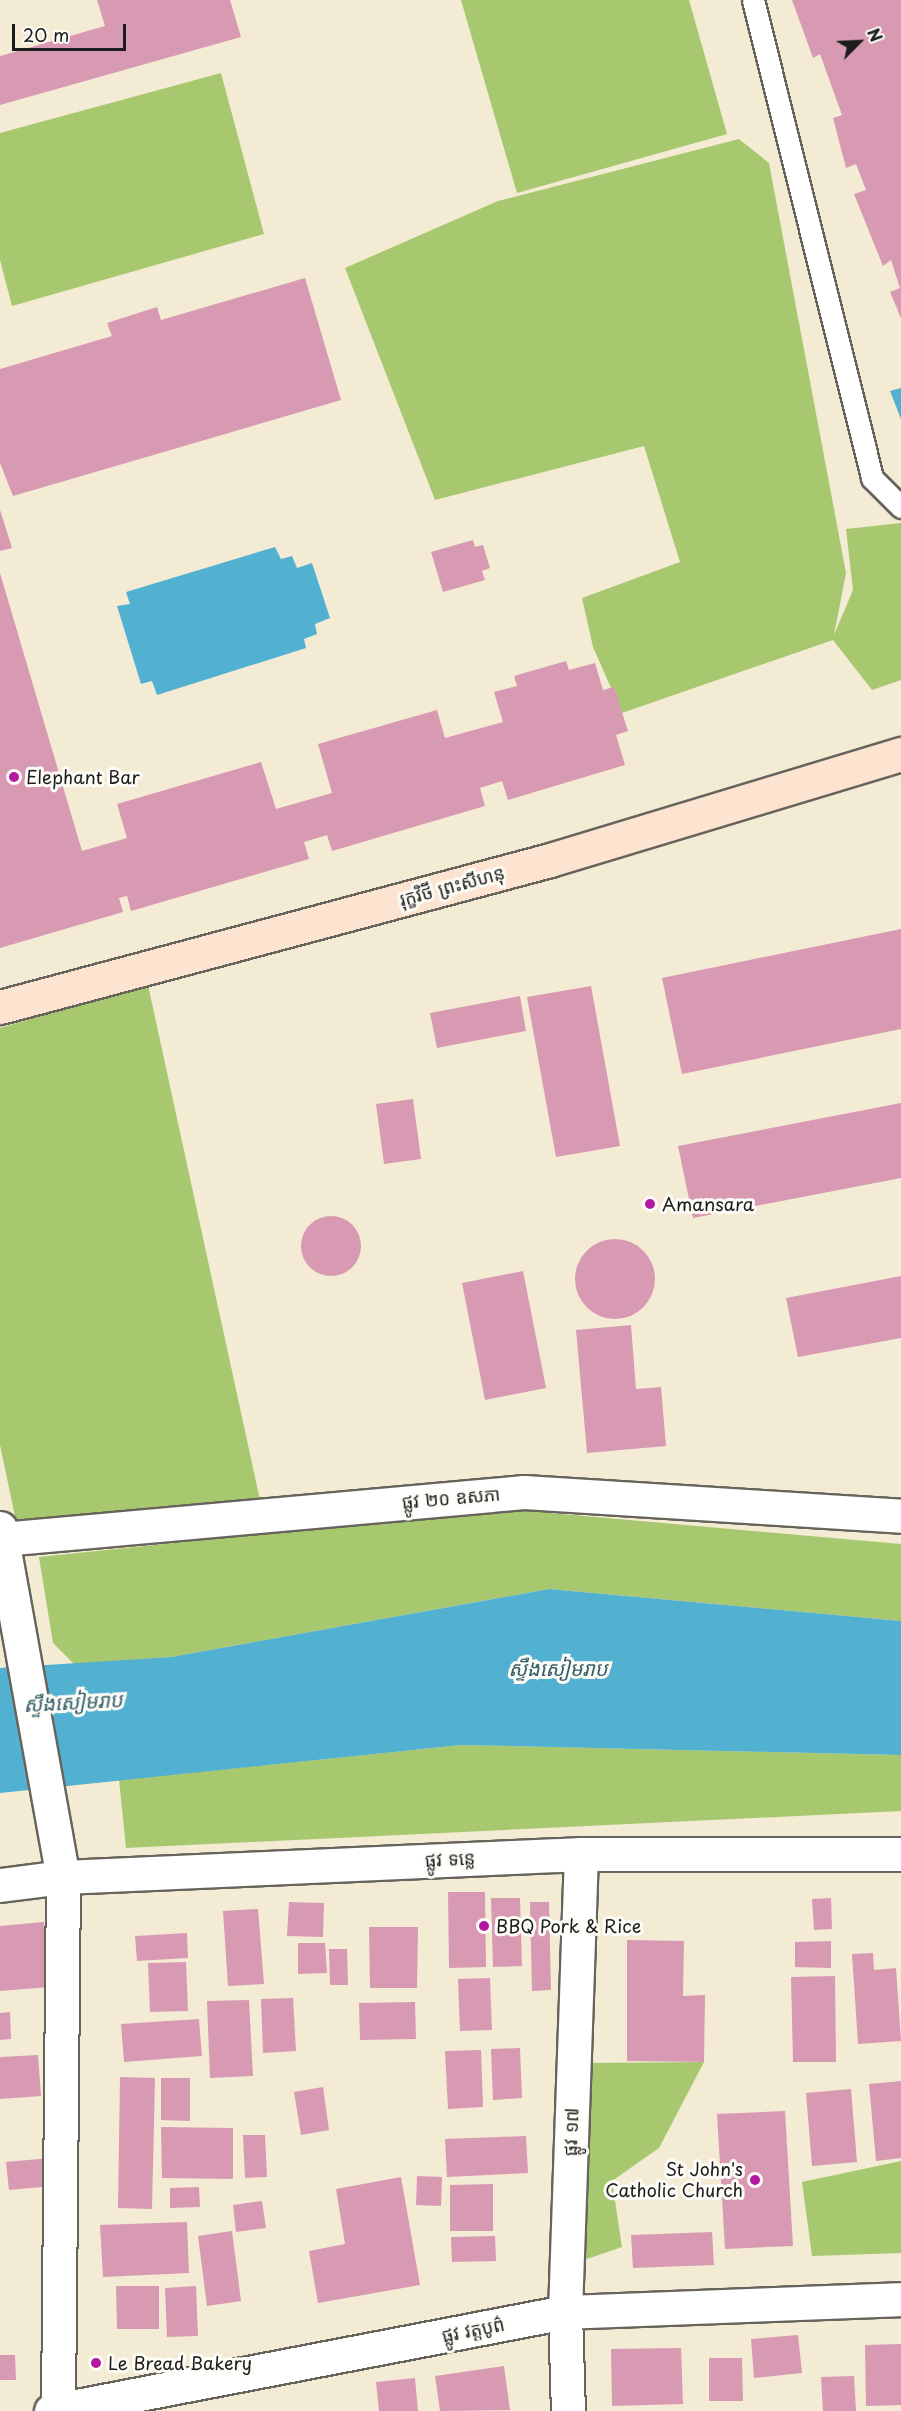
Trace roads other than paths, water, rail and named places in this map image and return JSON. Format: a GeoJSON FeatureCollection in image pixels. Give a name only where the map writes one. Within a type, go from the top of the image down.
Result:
{"type":"FeatureCollection","features":[{"type":"Feature","properties":{"kind":"main road","name":"រុក្ខវិថី ព្រះសីហនុ"},"geometry":{"type":"LineString","coordinates":[[0,1007],[550,860],[901,754]]}},
{"type":"Feature","properties":{"kind":"street","name":"ផ្លូវ ២០ ឧសភា"},"geometry":{"type":"LineString","coordinates":[[1,1536],[524,1492],[901,1516]]}},
{"type":"Feature","properties":{"kind":"street"},"geometry":{"type":"LineString","coordinates":[[1,1536],[53,1810],[63,1877],[56,2410]]}},
{"type":"Feature","properties":{"kind":"street","name":"ផ្លូវ ទន្លេ"},"geometry":{"type":"LineString","coordinates":[[0,1885],[63,1877],[581,1854],[901,1854]]}},
{"type":"Feature","properties":{"kind":"street","name":"ផ្លូវ ១៧"},"geometry":{"type":"LineString","coordinates":[[568,2411],[565,2312],[581,1854]]}},
{"type":"Feature","properties":{"kind":"street","name":"ផ្លូវ វត្តបូព៌"},"geometry":{"type":"LineString","coordinates":[[56,2410],[565,2312],[901,2299]]}},
{"type":"Feature","properties":{"kind":"lane"},"geometry":{"type":"LineString","coordinates":[[753,0],[872,478],[901,507]]}},
{"type":"Feature","properties":{"kind":"water"},"geometry":{"type":"Polygon","coordinates":[[[901,388],[901,419],[890,391],[901,388]]]}},
{"type":"Feature","properties":{"kind":"water"},"geometry":{"type":"Polygon","coordinates":[[[275,547],[281,559],[292,556],[297,568],[312,563],[330,618],[315,624],[317,634],[304,639],[306,648],[157,695],[152,681],[141,684],[117,606],[130,604],[126,592],[275,547]]]}},
{"type":"Feature","properties":{"kind":"water","name":"ស្ទឹងសៀមរាប"},"geometry":{"type":"Polygon","coordinates":[[[549,1589],[901,1621],[901,1755],[461,1745],[0,1793],[0,1668],[171,1657],[549,1589]]]}},
{"type":"Feature","properties":{"kind":"place","name":"Elephant Bar"},"geometry":{"type":"Point","coordinates":[14,777]}},
{"type":"Feature","properties":{"kind":"place","name":"Amansara"},"geometry":{"type":"Point","coordinates":[650,1204]}},
{"type":"Feature","properties":{"kind":"place","name":"BBQ Pork & Rice"},"geometry":{"type":"Point","coordinates":[484,1926]}},
{"type":"Feature","properties":{"kind":"place","name":"St John's Catholic Church"},"geometry":{"type":"Point","coordinates":[755,2180]}},
{"type":"Feature","properties":{"kind":"place","name":"Le Bread Bakery"},"geometry":{"type":"Point","coordinates":[96,2363]}}]}
